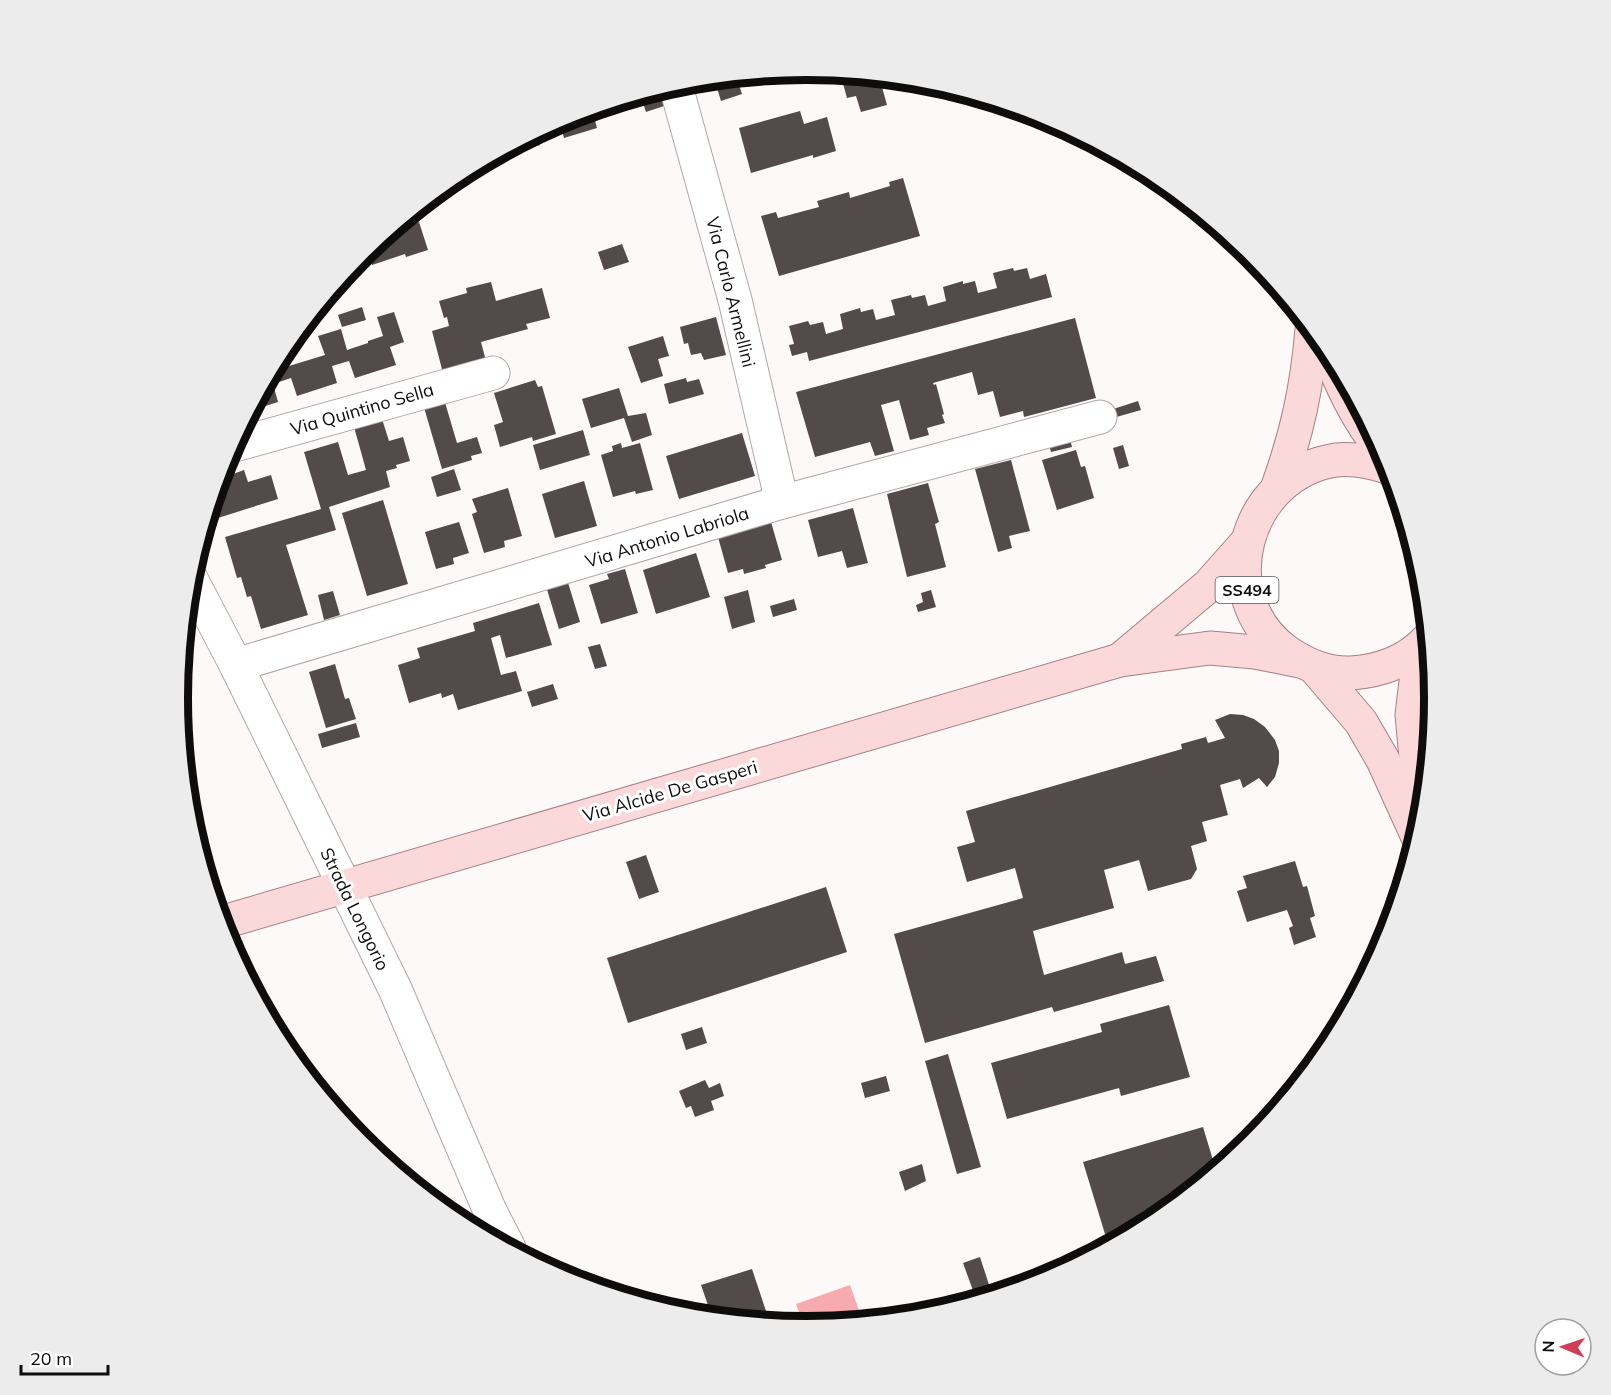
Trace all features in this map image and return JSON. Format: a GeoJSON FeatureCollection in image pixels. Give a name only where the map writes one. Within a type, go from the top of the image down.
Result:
{"type":"FeatureCollection","features":[{"type":"Feature","properties":{"kind":"main road","name":"SS494"},"geometry":{"type":"LineString","coordinates":[[1277,489],[1291,452],[1300,417],[1309,372],[1311,343]]}},
{"type":"Feature","properties":{"kind":"main road","name":"SS494"},"geometry":{"type":"LineString","coordinates":[[1377,464],[1369,461],[1336,460],[1304,470],[1277,489],[1258,513],[1247,542],[1244,570],[1248,597],[1259,623],[1277,645],[1307,664],[1361,722],[1383,760],[1411,821]]}},
{"type":"Feature","properties":{"kind":"main road","name":"Via Alcide De Gasperi"},"geometry":{"type":"LineString","coordinates":[[1120,660],[1208,586],[1247,542]]}},
{"type":"Feature","properties":{"kind":"main road","name":"SS494"},"geometry":{"type":"LineString","coordinates":[[1307,664],[1342,673],[1370,672],[1396,663],[1421,646]]}},
{"type":"Feature","properties":{"kind":"main road","name":"Via Alcide De Gasperi"},"geometry":{"type":"LineString","coordinates":[[230,920],[1120,660],[1210,648],[1255,652],[1307,664]]}},
{"type":"Feature","properties":{"kind":"main road","name":"SS494"},"geometry":{"type":"LineString","coordinates":[[1418,778],[1412,715],[1422,656]]}},
{"type":"Feature","properties":{"kind":"street","name":"Via Carlo Armellini"},"geometry":{"type":"LineString","coordinates":[[678,93],[735,300],[782,502]]}},
{"type":"Feature","properties":{"kind":"street","name":"Via Quintino Sella"},"geometry":{"type":"LineString","coordinates":[[243,443],[493,373]]}},
{"type":"Feature","properties":{"kind":"street","name":"Via Antonio Labriola"},"geometry":{"type":"LineString","coordinates":[[236,665],[782,502],[1100,417]]}},
{"type":"Feature","properties":{"kind":"street","name":"Strada Longorio"},"geometry":{"type":"LineString","coordinates":[[197,590],[395,989],[490,1211],[503,1237]]}},
{"type":"Feature","properties":{"kind":"shaded area"},"geometry":{"type":"Polygon","coordinates":[[[850,1285],[860,1313],[800,1316],[796,1304],[850,1285]]]}},
{"type":"Feature","properties":{"kind":"building"},"geometry":{"type":"Polygon","coordinates":[[[842,81],[881,85],[887,105],[861,112],[856,96],[847,98],[842,81]]]}},
{"type":"Feature","properties":{"kind":"building"},"geometry":{"type":"Polygon","coordinates":[[[739,84],[742,94],[721,101],[717,88],[739,84]]]}},
{"type":"Feature","properties":{"kind":"building"},"geometry":{"type":"Polygon","coordinates":[[[671,95],[673,103],[646,112],[643,102],[671,95]]]}},
{"type":"Feature","properties":{"kind":"building"},"geometry":{"type":"Polygon","coordinates":[[[800,111],[804,124],[827,117],[836,151],[813,158],[813,155],[751,173],[739,128],[800,111]]]}},
{"type":"Feature","properties":{"kind":"building"},"geometry":{"type":"Polygon","coordinates":[[[594,117],[597,128],[564,138],[562,130],[594,117]]]}},
{"type":"Feature","properties":{"kind":"building"},"geometry":{"type":"Polygon","coordinates":[[[539,140],[540,145],[516,152],[539,140]]]}},
{"type":"Feature","properties":{"kind":"building"},"geometry":{"type":"Polygon","coordinates":[[[903,178],[920,236],[779,276],[761,216],[776,212],[778,218],[819,207],[817,201],[849,192],[850,198],[890,186],[889,182],[903,178]]]}},
{"type":"Feature","properties":{"kind":"building"},"geometry":{"type":"Polygon","coordinates":[[[419,222],[428,250],[406,257],[405,254],[372,265],[370,260],[398,233],[410,223],[410,225],[419,222]]]}},
{"type":"Feature","properties":{"kind":"building"},"geometry":{"type":"Polygon","coordinates":[[[622,244],[629,262],[604,270],[598,252],[622,244]]]}},
{"type":"Feature","properties":{"kind":"building"},"geometry":{"type":"Polygon","coordinates":[[[1013,268],[1014,271],[1027,268],[1030,279],[1046,274],[1052,297],[809,361],[807,352],[792,356],[789,345],[794,344],[789,326],[808,321],[810,325],[823,322],[826,334],[843,329],[840,314],[860,308],[861,312],[873,309],[876,320],[895,315],[891,300],[911,295],[912,298],[925,295],[928,306],[946,301],[943,287],[963,281],[963,284],[975,281],[978,293],[997,288],[993,273],[1013,268]]]}},
{"type":"Feature","properties":{"kind":"building"},"geometry":{"type":"Polygon","coordinates":[[[491,282],[496,301],[542,288],[550,318],[526,324],[528,329],[481,342],[486,361],[443,373],[432,331],[449,326],[439,301],[467,293],[466,288],[491,282]]]}},
{"type":"Feature","properties":{"kind":"building"},"geometry":{"type":"Polygon","coordinates":[[[362,307],[366,320],[342,327],[338,315],[362,307]]]}},
{"type":"Feature","properties":{"kind":"building"},"geometry":{"type":"Polygon","coordinates":[[[394,312],[404,342],[390,347],[396,365],[355,378],[349,361],[332,366],[337,383],[297,396],[291,378],[273,384],[278,402],[260,408],[270,388],[287,361],[289,366],[325,355],[318,336],[341,329],[347,350],[383,336],[377,317],[394,312]]]}},
{"type":"Feature","properties":{"kind":"building"},"geometry":{"type":"Polygon","coordinates":[[[716,317],[726,355],[704,360],[701,353],[691,355],[688,343],[684,344],[680,327],[716,317]]]}},
{"type":"Feature","properties":{"kind":"building"},"geometry":{"type":"Polygon","coordinates":[[[1075,318],[1096,398],[1024,417],[1023,411],[1000,417],[993,391],[978,395],[972,372],[933,383],[936,384],[945,423],[927,428],[929,435],[910,440],[899,400],[881,405],[894,451],[875,456],[870,442],[815,457],[796,392],[1075,318]]]}},
{"type":"Feature","properties":{"kind":"building"},"geometry":{"type":"Polygon","coordinates":[[[663,336],[669,356],[658,359],[663,376],[641,383],[628,347],[663,336]]]}},
{"type":"Feature","properties":{"kind":"building"},"geometry":{"type":"Polygon","coordinates":[[[686,378],[687,382],[699,379],[704,394],[669,404],[664,384],[686,378]]]}},
{"type":"Feature","properties":{"kind":"building"},"geometry":{"type":"Polygon","coordinates":[[[535,380],[538,387],[542,386],[556,434],[533,441],[532,437],[500,447],[494,425],[503,422],[494,393],[535,380]]]}},
{"type":"Feature","properties":{"kind":"building"},"geometry":{"type":"Polygon","coordinates":[[[619,388],[628,416],[646,413],[652,435],[632,442],[624,418],[591,428],[582,399],[619,388]]]}},
{"type":"Feature","properties":{"kind":"building"},"geometry":{"type":"Polygon","coordinates":[[[441,389],[457,443],[477,437],[482,453],[471,456],[472,460],[442,469],[423,404],[441,389]]]}},
{"type":"Feature","properties":{"kind":"building"},"geometry":{"type":"Polygon","coordinates":[[[1138,401],[1141,410],[1106,420],[1104,412],[1138,401]]]}},
{"type":"Feature","properties":{"kind":"building"},"geometry":{"type":"Polygon","coordinates":[[[351,416],[382,419],[389,441],[403,437],[410,461],[386,471],[390,487],[329,507],[336,530],[286,545],[308,615],[261,629],[251,596],[247,597],[241,577],[237,578],[225,537],[321,509],[304,452],[338,442],[348,475],[366,470],[351,416]]]}},
{"type":"Feature","properties":{"kind":"building"},"geometry":{"type":"Polygon","coordinates":[[[583,430],[590,455],[540,470],[533,445],[583,430]]]}},
{"type":"Feature","properties":{"kind":"building"},"geometry":{"type":"Polygon","coordinates":[[[742,433],[755,476],[679,499],[666,456],[742,433]]]}},
{"type":"Feature","properties":{"kind":"building"},"geometry":{"type":"Polygon","coordinates":[[[1069,435],[1072,447],[1051,452],[1048,441],[1069,435]]]}},
{"type":"Feature","properties":{"kind":"building"},"geometry":{"type":"Polygon","coordinates":[[[621,443],[622,448],[640,443],[653,490],[636,494],[635,491],[613,497],[601,455],[613,451],[612,446],[621,443]]]}},
{"type":"Feature","properties":{"kind":"building"},"geometry":{"type":"Polygon","coordinates":[[[1123,445],[1129,466],[1119,469],[1113,448],[1123,445]]]}},
{"type":"Feature","properties":{"kind":"building"},"geometry":{"type":"Polygon","coordinates":[[[1076,450],[1081,467],[1085,466],[1094,498],[1057,510],[1042,460],[1076,450]]]}},
{"type":"Feature","properties":{"kind":"building"},"geometry":{"type":"Polygon","coordinates":[[[1011,460],[1030,531],[1009,536],[1012,548],[998,552],[975,469],[1011,460]]]}},
{"type":"Feature","properties":{"kind":"building"},"geometry":{"type":"Polygon","coordinates":[[[454,469],[461,490],[437,497],[431,477],[454,469]]]}},
{"type":"Feature","properties":{"kind":"building"},"geometry":{"type":"Polygon","coordinates":[[[232,470],[233,474],[244,470],[248,482],[271,475],[278,499],[218,518],[216,512],[232,470]]]}},
{"type":"Feature","properties":{"kind":"building"},"geometry":{"type":"Polygon","coordinates":[[[584,481],[597,526],[555,538],[542,494],[584,481]]]}},
{"type":"Feature","properties":{"kind":"building"},"geometry":{"type":"Polygon","coordinates":[[[928,483],[939,522],[935,524],[946,567],[907,577],[887,494],[928,483]]]}},
{"type":"Feature","properties":{"kind":"building"},"geometry":{"type":"Polygon","coordinates":[[[508,488],[522,536],[504,541],[505,547],[484,553],[472,514],[477,512],[472,499],[508,488]]]}},
{"type":"Feature","properties":{"kind":"building"},"geometry":{"type":"Polygon","coordinates":[[[383,500],[408,584],[367,596],[342,513],[383,500]]]}},
{"type":"Feature","properties":{"kind":"building"},"geometry":{"type":"Polygon","coordinates":[[[853,508],[868,563],[847,568],[842,551],[818,557],[808,520],[853,508]]]}},
{"type":"Feature","properties":{"kind":"building"},"geometry":{"type":"Polygon","coordinates":[[[459,522],[469,553],[453,558],[454,564],[436,569],[425,532],[459,522]]]}},
{"type":"Feature","properties":{"kind":"building"},"geometry":{"type":"Polygon","coordinates":[[[771,522],[782,560],[765,565],[766,568],[744,574],[743,569],[728,573],[718,537],[771,522]]]}},
{"type":"Feature","properties":{"kind":"building"},"geometry":{"type":"Polygon","coordinates":[[[696,553],[710,597],[656,614],[643,570],[696,553]]]}},
{"type":"Feature","properties":{"kind":"building"},"geometry":{"type":"Polygon","coordinates":[[[625,569],[638,613],[601,624],[589,585],[609,579],[607,574],[625,569]]]}},
{"type":"Feature","properties":{"kind":"building"},"geometry":{"type":"Polygon","coordinates":[[[566,576],[580,622],[559,629],[545,583],[566,576]]]}},
{"type":"Feature","properties":{"kind":"building"},"geometry":{"type":"Polygon","coordinates":[[[748,590],[755,622],[732,629],[724,597],[748,590]]]}},
{"type":"Feature","properties":{"kind":"building"},"geometry":{"type":"Polygon","coordinates":[[[931,590],[936,607],[918,612],[916,605],[923,602],[921,593],[931,590]]]}},
{"type":"Feature","properties":{"kind":"building"},"geometry":{"type":"Polygon","coordinates":[[[333,591],[340,615],[324,620],[318,595],[333,591]]]}},
{"type":"Feature","properties":{"kind":"building"},"geometry":{"type":"Polygon","coordinates":[[[794,599],[797,610],[773,617],[770,606],[794,599]]]}},
{"type":"Feature","properties":{"kind":"building"},"geometry":{"type":"Polygon","coordinates":[[[539,603],[552,645],[506,658],[500,635],[491,638],[501,675],[516,671],[522,691],[458,710],[453,694],[442,698],[441,693],[409,703],[398,665],[420,658],[417,648],[475,631],[473,623],[539,603]]]}},
{"type":"Feature","properties":{"kind":"building"},"geometry":{"type":"Polygon","coordinates":[[[600,644],[607,666],[595,669],[588,647],[600,644]]]}},
{"type":"Feature","properties":{"kind":"building"},"geometry":{"type":"Polygon","coordinates":[[[335,664],[345,699],[349,698],[356,719],[326,728],[309,672],[335,664]]]}},
{"type":"Feature","properties":{"kind":"building"},"geometry":{"type":"Polygon","coordinates":[[[553,684],[558,699],[532,707],[527,692],[553,684]]]}},
{"type":"Feature","properties":{"kind":"building"},"geometry":{"type":"Polygon","coordinates":[[[1230,714],[1254,719],[1265,727],[1275,740],[1279,751],[1279,763],[1275,777],[1267,787],[1259,778],[1243,788],[1240,779],[1220,785],[1228,815],[1202,822],[1207,841],[1191,846],[1197,869],[1191,879],[1148,891],[1139,860],[1104,870],[1114,908],[1033,931],[1044,975],[1122,952],[1125,964],[1156,956],[1164,981],[1054,1012],[1052,1007],[925,1043],[894,934],[1023,898],[1015,868],[967,882],[957,847],[975,842],[966,811],[1182,749],[1181,744],[1206,737],[1208,743],[1225,738],[1215,720],[1230,714]]]}},
{"type":"Feature","properties":{"kind":"building"},"geometry":{"type":"Polygon","coordinates":[[[356,723],[360,737],[322,748],[318,734],[356,723]]]}},
{"type":"Feature","properties":{"kind":"building"},"geometry":{"type":"Polygon","coordinates":[[[646,855],[659,892],[639,899],[626,862],[646,855]]]}},
{"type":"Feature","properties":{"kind":"building"},"geometry":{"type":"Polygon","coordinates":[[[1295,861],[1303,887],[1307,886],[1315,916],[1310,918],[1316,937],[1294,945],[1289,928],[1293,926],[1287,910],[1247,922],[1237,891],[1247,888],[1243,876],[1295,861]]]}},
{"type":"Feature","properties":{"kind":"building"},"geometry":{"type":"Polygon","coordinates":[[[826,887],[847,952],[628,1023],[607,958],[826,887]]]}},
{"type":"Feature","properties":{"kind":"building"},"geometry":{"type":"Polygon","coordinates":[[[1169,1005],[1190,1077],[1121,1096],[1119,1088],[1007,1119],[991,1063],[1102,1032],[1100,1024],[1169,1005]]]}},
{"type":"Feature","properties":{"kind":"building"},"geometry":{"type":"Polygon","coordinates":[[[702,1027],[707,1043],[686,1050],[681,1034],[702,1027]]]}},
{"type":"Feature","properties":{"kind":"building"},"geometry":{"type":"Polygon","coordinates":[[[948,1054],[981,1167],[957,1174],[925,1061],[948,1054]]]}},
{"type":"Feature","properties":{"kind":"building"},"geometry":{"type":"Polygon","coordinates":[[[886,1076],[890,1091],[865,1098],[861,1083],[886,1076]]]}},
{"type":"Feature","properties":{"kind":"building"},"geometry":{"type":"Polygon","coordinates":[[[705,1080],[709,1088],[720,1083],[724,1096],[711,1101],[714,1110],[695,1117],[691,1106],[686,1108],[679,1091],[705,1080]]]}},
{"type":"Feature","properties":{"kind":"building"},"geometry":{"type":"Polygon","coordinates":[[[1203,1127],[1213,1162],[1182,1188],[1149,1211],[1119,1230],[1105,1234],[1083,1162],[1203,1127]]]}},
{"type":"Feature","properties":{"kind":"building"},"geometry":{"type":"Polygon","coordinates":[[[922,1164],[926,1181],[905,1191],[899,1172],[922,1164]]]}},
{"type":"Feature","properties":{"kind":"building"},"geometry":{"type":"Polygon","coordinates":[[[980,1257],[990,1287],[973,1292],[963,1263],[980,1257]]]}},
{"type":"Feature","properties":{"kind":"building"},"geometry":{"type":"Polygon","coordinates":[[[752,1269],[767,1314],[709,1308],[701,1285],[752,1269]]]}}]}
